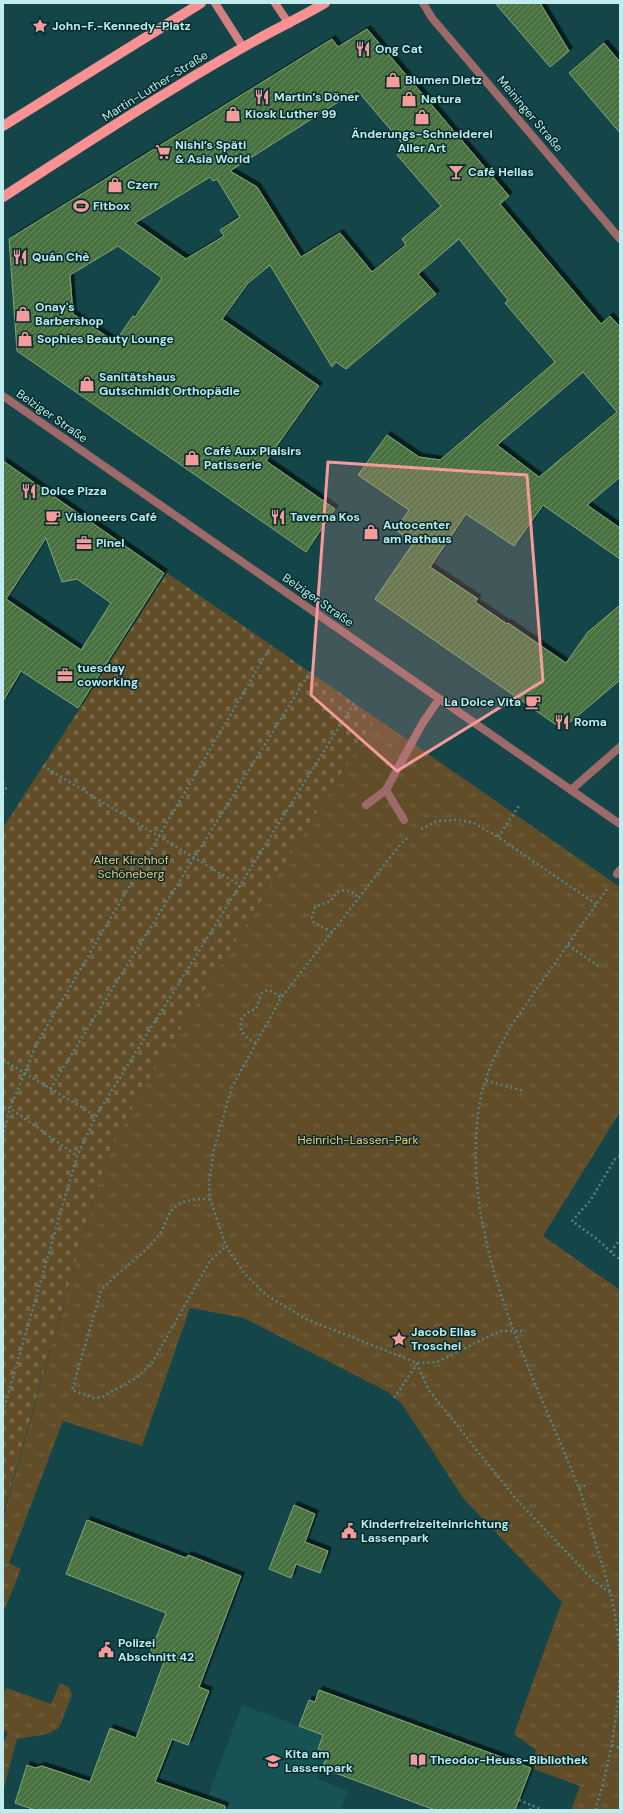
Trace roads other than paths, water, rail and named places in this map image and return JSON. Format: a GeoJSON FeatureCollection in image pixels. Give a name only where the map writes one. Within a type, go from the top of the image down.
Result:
{"type":"FeatureCollection","features":[{"type":"Feature","properties":{"kind":"main road"},"geometry":{"type":"LineString","coordinates":[[3,126],[201,3]]}},
{"type":"Feature","properties":{"kind":"main road","name":"Martin-Luther-Straße"},"geometry":{"type":"LineString","coordinates":[[3,197],[243,47],[289,24],[325,3]]}},
{"type":"Feature","properties":{"kind":"street"},"geometry":{"type":"LineString","coordinates":[[215,3],[243,47]]}},
{"type":"Feature","properties":{"kind":"street"},"geometry":{"type":"LineString","coordinates":[[275,3],[289,24]]}},
{"type":"Feature","properties":{"kind":"street","name":"Meininger Straße"},"geometry":{"type":"LineString","coordinates":[[423,3],[432,18],[620,239]]}},
{"type":"Feature","properties":{"kind":"street","name":"Belziger Straße"},"geometry":{"type":"LineString","coordinates":[[3,396],[620,824]]}},
{"type":"Feature","properties":{"kind":"street"},"geometry":{"type":"LineString","coordinates":[[366,805],[386,790],[422,724],[439,699]]}},
{"type":"Feature","properties":{"kind":"street"},"geometry":{"type":"LineString","coordinates":[[571,790],[620,747]]}},
{"type":"Feature","properties":{"kind":"street"},"geometry":{"type":"LineString","coordinates":[[386,790],[404,820]]}},
{"type":"Feature","properties":{"kind":"place","name":"John-F.-Kennedy-Platz"},"geometry":{"type":"Point","coordinates":[40,26]}},
{"type":"Feature","properties":{"kind":"place","name":"Ong Cat"},"geometry":{"type":"Point","coordinates":[363,49]}},
{"type":"Feature","properties":{"kind":"place","name":"Blumen Dietz"},"geometry":{"type":"Point","coordinates":[393,80]}},
{"type":"Feature","properties":{"kind":"place","name":"Martin’s Döner"},"geometry":{"type":"Point","coordinates":[262,97]}},
{"type":"Feature","properties":{"kind":"place","name":"Natura"},"geometry":{"type":"Point","coordinates":[409,99]}},
{"type":"Feature","properties":{"kind":"place","name":"Kiosk Luther 99"},"geometry":{"type":"Point","coordinates":[233,114]}},
{"type":"Feature","properties":{"kind":"place","name":"Änderungs-Schneiderei Aller Art"},"geometry":{"type":"Point","coordinates":[422,117]}},
{"type":"Feature","properties":{"kind":"place","name":"Nishi’s Späti & Asia World"},"geometry":{"type":"Point","coordinates":[163,152]}},
{"type":"Feature","properties":{"kind":"place","name":"Café Hellas"},"geometry":{"type":"Point","coordinates":[456,172]}},
{"type":"Feature","properties":{"kind":"place","name":"Czerr"},"geometry":{"type":"Point","coordinates":[115,185]}},
{"type":"Feature","properties":{"kind":"place","name":"Fitbox"},"geometry":{"type":"Point","coordinates":[81,206]}},
{"type":"Feature","properties":{"kind":"place","name":"Quán Chè"},"geometry":{"type":"Point","coordinates":[20,257]}},
{"type":"Feature","properties":{"kind":"place","name":"Onay's Barbershop"},"geometry":{"type":"Point","coordinates":[23,314]}},
{"type":"Feature","properties":{"kind":"place","name":"Sophies Beauty Lounge"},"geometry":{"type":"Point","coordinates":[25,339]}},
{"type":"Feature","properties":{"kind":"place","name":"Sanitätshaus Gutschmidt Orthopädie"},"geometry":{"type":"Point","coordinates":[87,384]}},
{"type":"Feature","properties":{"kind":"place","name":"Café Aux Plaisirs Patisserie"},"geometry":{"type":"Point","coordinates":[192,458]}},
{"type":"Feature","properties":{"kind":"place","name":"Dolce Pizza"},"geometry":{"type":"Point","coordinates":[29,491]}},
{"type":"Feature","properties":{"kind":"place","name":"Visioneers Café"},"geometry":{"type":"Point","coordinates":[53,517]}},
{"type":"Feature","properties":{"kind":"place","name":"Taverna Kos"},"geometry":{"type":"Point","coordinates":[278,517]}},
{"type":"Feature","properties":{"kind":"place","name":"Autocenter am Rathaus"},"geometry":{"type":"Point","coordinates":[371,532]}},
{"type":"Feature","properties":{"kind":"place","name":"Pinel"},"geometry":{"type":"Point","coordinates":[84,543]}},
{"type":"Feature","properties":{"kind":"place","name":"tuesday coworking"},"geometry":{"type":"Point","coordinates":[65,675]}},
{"type":"Feature","properties":{"kind":"place","name":"La Dolce Vita"},"geometry":{"type":"Point","coordinates":[533,702]}},
{"type":"Feature","properties":{"kind":"place","name":"Roma"},"geometry":{"type":"Point","coordinates":[562,722]}},
{"type":"Feature","properties":{"kind":"place","name":"Jacob Elias Troschel"},"geometry":{"type":"Point","coordinates":[399,1339]}},
{"type":"Feature","properties":{"kind":"place","name":"Kinderfreizeiteinrichtung Lassenpark"},"geometry":{"type":"Point","coordinates":[349,1531]}},
{"type":"Feature","properties":{"kind":"place","name":"Polizei Abschnitt 42"},"geometry":{"type":"Point","coordinates":[106,1650]}},
{"type":"Feature","properties":{"kind":"place","name":"Theodor-Heuss-Bibliothek"},"geometry":{"type":"Point","coordinates":[418,1760]}},
{"type":"Feature","properties":{"kind":"place","name":"Kita am Lassenpark"},"geometry":{"type":"Point","coordinates":[273,1761]}},
{"type":"Feature","properties":{"kind":"park label","name":"Alter Kirchhof Schöneberg"},"geometry":{"type":"Point","coordinates":[131,867]}},
{"type":"Feature","properties":{"kind":"park label","name":"Heinrich-Lassen-Park"},"geometry":{"type":"Point","coordinates":[358,1140]}}]}
